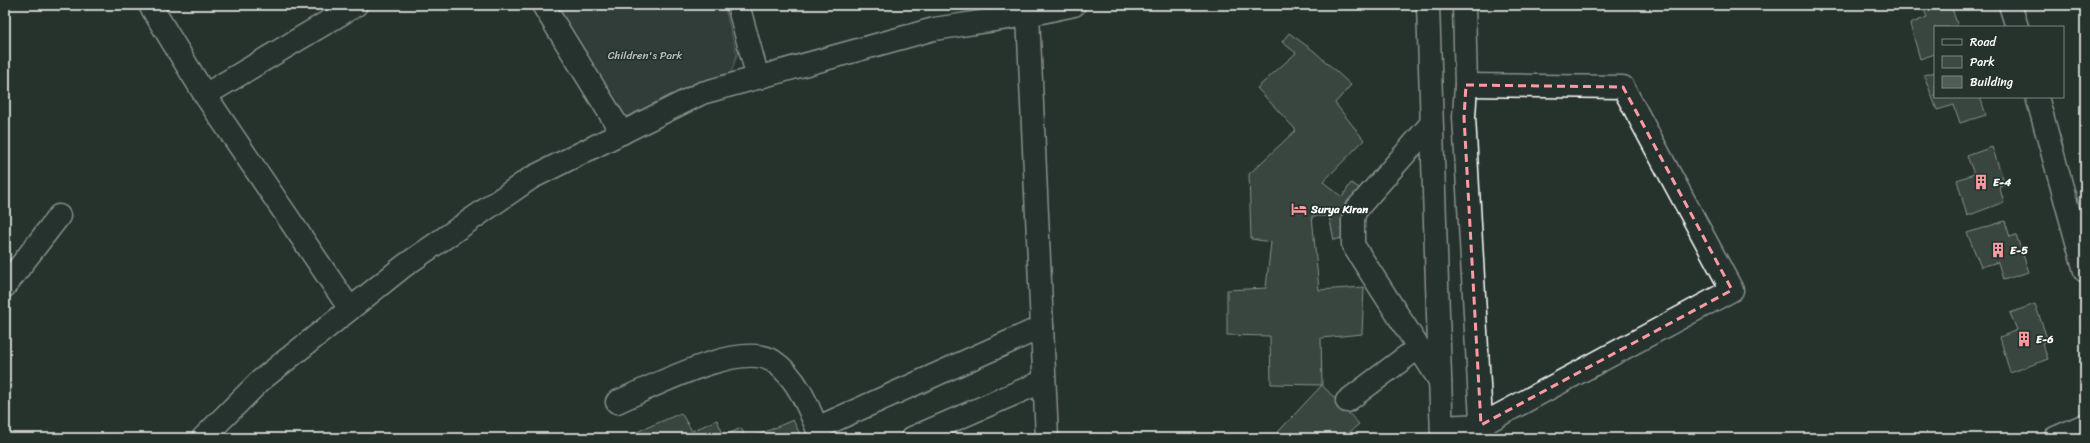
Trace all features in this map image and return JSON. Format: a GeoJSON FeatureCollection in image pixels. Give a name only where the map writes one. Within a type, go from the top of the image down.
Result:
{"type":"FeatureCollection","features":[{"type":"Feature","properties":{"kind":"street"},"geometry":{"type":"LineString","coordinates":[[150,5],[205,95],[350,309]]}},
{"type":"Feature","properties":{"kind":"street"},"geometry":{"type":"LineString","coordinates":[[205,95],[356,5]]}},
{"type":"Feature","properties":{"kind":"street"},"geometry":{"type":"LineString","coordinates":[[543,5],[622,133]]}},
{"type":"Feature","properties":{"kind":"street"},"geometry":{"type":"LineString","coordinates":[[738,5],[758,78]]}},
{"type":"Feature","properties":{"kind":"street"},"geometry":{"type":"LineString","coordinates":[[203,438],[260,381],[404,266],[531,178],[702,94],[934,30],[1028,15],[1074,5]]}},
{"type":"Feature","properties":{"kind":"street"},"geometry":{"type":"LineString","coordinates":[[1428,5],[1442,433],[1481,431],[1732,290],[1622,87],[1466,85]]}},
{"type":"Feature","properties":{"kind":"street"},"geometry":{"type":"LineString","coordinates":[[1464,5],[1466,85],[1464,117],[1481,431]]}},
{"type":"Feature","properties":{"kind":"street"},"geometry":{"type":"LineString","coordinates":[[2010,5],[2017,26]]}},
{"type":"Feature","properties":{"kind":"street"},"geometry":{"type":"LineString","coordinates":[[1028,15],[1047,438]]}},
{"type":"Feature","properties":{"kind":"street"},"geometry":{"type":"LineString","coordinates":[[2037,98],[2085,272]]}},
{"type":"Feature","properties":{"kind":"street"},"geometry":{"type":"LineString","coordinates":[[1431,124],[1355,211],[1353,220],[1353,245],[1440,381]]}},
{"type":"Feature","properties":{"kind":"street"},"geometry":{"type":"LineString","coordinates":[[5,286],[59,216]]}},
{"type":"Feature","properties":{"kind":"street"},"geometry":{"type":"LineString","coordinates":[[617,402],[702,365],[746,355],[772,361],[792,380],[805,401],[819,433],[1042,327]]}},
{"type":"Feature","properties":{"kind":"street"},"geometry":{"type":"LineString","coordinates":[[1347,401],[1419,347]]}},
{"type":"Feature","properties":{"kind":"street"},"geometry":{"type":"LineString","coordinates":[[912,438],[1044,381]]}},
{"type":"Feature","properties":{"kind":"street"},"geometry":{"type":"LineString","coordinates":[[2055,438],[2085,425]]}},
{"type":"Feature","properties":{"kind":"highlighted area"},"geometry":{"type":"Polygon","coordinates":[[[1466,85],[1623,87],[1732,290],[1481,425],[1464,117],[1466,85]]]}},
{"type":"Feature","properties":{"kind":"green space","name":"Children's Park"},"geometry":{"type":"Polygon","coordinates":[[[556,5],[724,5],[737,55],[731,73],[625,117],[556,5]]]}},
{"type":"Feature","properties":{"kind":"building"},"geometry":{"type":"Polygon","coordinates":[[[1922,5],[1951,5],[1958,26],[1934,26],[1934,54],[1920,59],[1910,24],[1927,17],[1922,5]]]}},
{"type":"Feature","properties":{"kind":"building","name":"Surya Kiran"},"geometry":{"type":"Polygon","coordinates":[[[1289,33],[1314,51],[1351,85],[1335,103],[1364,140],[1323,182],[1342,197],[1351,183],[1363,190],[1346,237],[1334,240],[1329,216],[1312,216],[1319,290],[1364,287],[1362,334],[1321,338],[1322,385],[1271,384],[1270,336],[1227,335],[1227,290],[1266,288],[1271,242],[1251,239],[1249,174],[1296,130],[1257,88],[1296,53],[1282,42],[1289,33]]]}},
{"type":"Feature","properties":{"kind":"building"},"geometry":{"type":"Polygon","coordinates":[[[1934,72],[1934,98],[1980,98],[1986,115],[1960,123],[1954,105],[1937,110],[1924,75],[1934,72]]]}},
{"type":"Feature","properties":{"kind":"building","name":"E-4"},"geometry":{"type":"Polygon","coordinates":[[[1992,147],[2005,184],[1999,186],[2004,202],[1967,216],[1957,180],[1974,174],[1967,156],[1992,147]]]}},
{"type":"Feature","properties":{"kind":"building","name":"E-5"},"geometry":{"type":"Polygon","coordinates":[[[2005,221],[2010,237],[2016,235],[2029,272],[2003,280],[1998,262],[1981,267],[1967,233],[2005,221]]]}},
{"type":"Feature","properties":{"kind":"building","name":"E-6"},"geometry":{"type":"Polygon","coordinates":[[[2035,304],[2048,341],[2042,343],[2048,359],[2010,373],[2000,337],[2017,330],[2010,313],[2035,304]]]}},
{"type":"Feature","properties":{"kind":"building"},"geometry":{"type":"Polygon","coordinates":[[[1322,385],[1359,424],[1343,438],[1284,438],[1278,432],[1322,385]]]}},
{"type":"Feature","properties":{"kind":"building"},"geometry":{"type":"Polygon","coordinates":[[[681,413],[692,431],[717,420],[724,436],[741,428],[746,438],[633,438],[632,434],[681,413]]]}},
{"type":"Feature","properties":{"kind":"building"},"geometry":{"type":"Polygon","coordinates":[[[793,420],[802,438],[751,438],[793,420]]]}},
{"type":"Feature","properties":{"kind":"place","name":"E-4"},"geometry":{"type":"Point","coordinates":[1981,182]}},
{"type":"Feature","properties":{"kind":"place","name":"Surya Kiran"},"geometry":{"type":"Point","coordinates":[1299,209]}},
{"type":"Feature","properties":{"kind":"place","name":"E-5"},"geometry":{"type":"Point","coordinates":[1998,250]}},
{"type":"Feature","properties":{"kind":"place","name":"E-6"},"geometry":{"type":"Point","coordinates":[2024,339]}}]}
